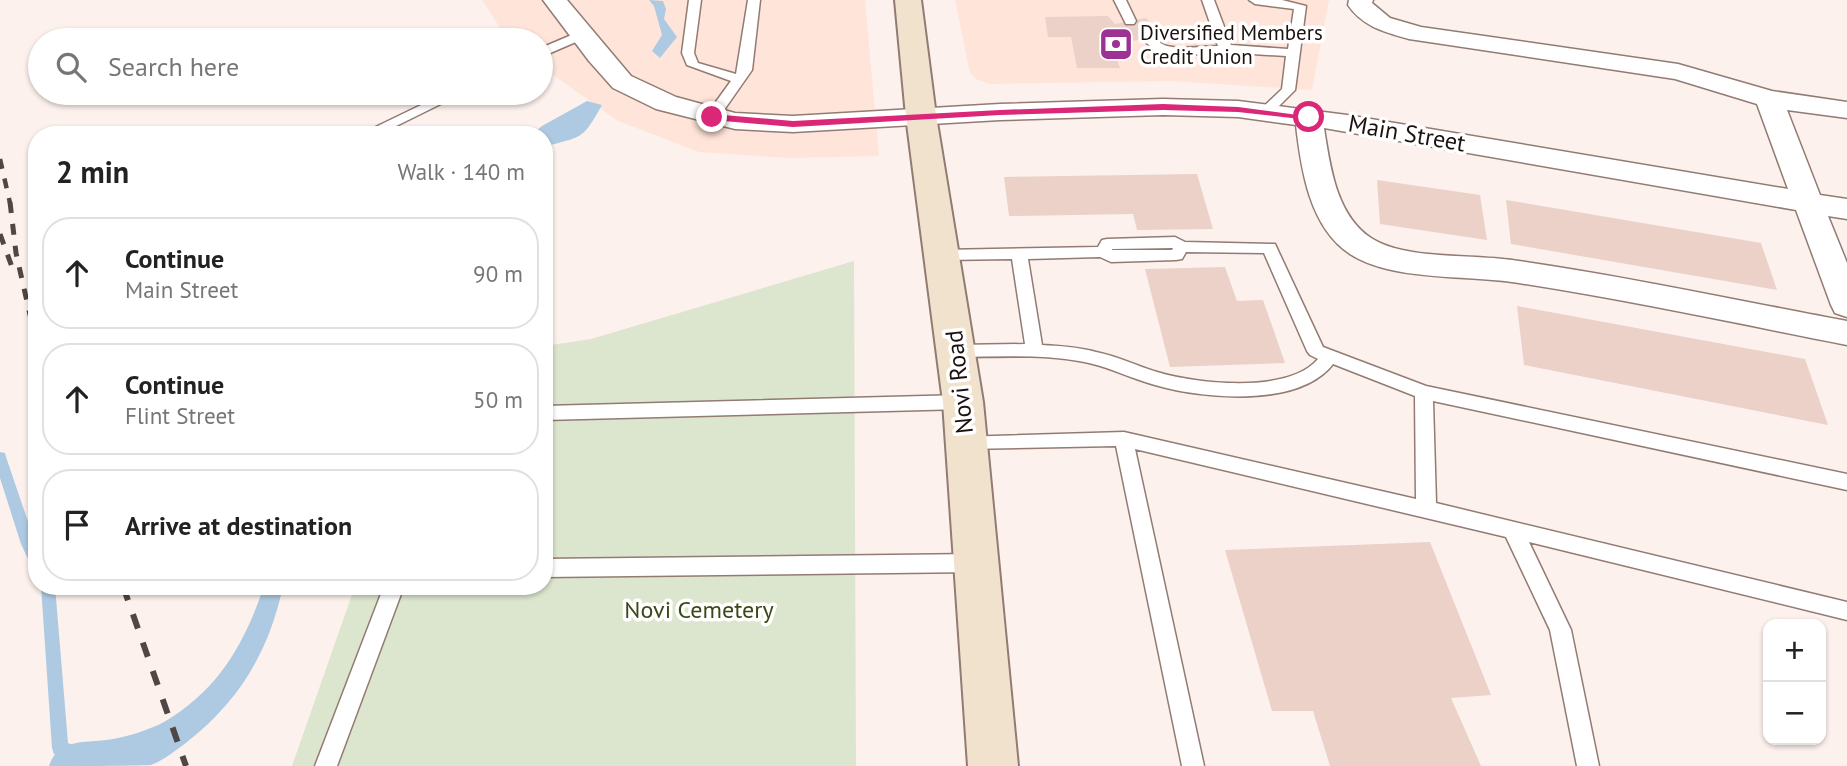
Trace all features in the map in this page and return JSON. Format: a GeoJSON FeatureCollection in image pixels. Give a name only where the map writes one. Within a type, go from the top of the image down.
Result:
{"type":"FeatureCollection","features":[{"type":"Feature","properties":{"kind":"main road","name":"Novi Road"},"geometry":{"type":"LineString","coordinates":[[908,0],[921,116],[957,351],[993,766]]}},
{"type":"Feature","properties":{"kind":"street","name":"Main Street"},"geometry":{"type":"LineString","coordinates":[[555,0],[622,82],[666,103],[712,117],[793,124],[921,116],[1163,107],[1265,111],[1847,209]]}},
{"type":"Feature","properties":{"kind":"street"},"geometry":{"type":"LineString","coordinates":[[1361,0],[1360,5],[1381,23],[1418,34],[1678,72],[1769,99],[1847,110]]}},
{"type":"Feature","properties":{"kind":"street"},"geometry":{"type":"LineString","coordinates":[[1769,99],[1847,305]]}},
{"type":"Feature","properties":{"kind":"street"},"geometry":{"type":"LineString","coordinates":[[1309,117],[1312,145],[1325,195],[1340,227],[1361,246],[1391,257],[1511,271],[1847,333]]}},
{"type":"Feature","properties":{"kind":"lane"},"geometry":{"type":"LineString","coordinates":[[695,0],[688,53],[693,65],[739,79]]}},
{"type":"Feature","properties":{"kind":"lane"},"geometry":{"type":"LineString","coordinates":[[712,117],[745,70],[754,0]]}},
{"type":"Feature","properties":{"kind":"lane"},"geometry":{"type":"LineString","coordinates":[[1120,0],[1130,21]]}},
{"type":"Feature","properties":{"kind":"lane"},"geometry":{"type":"LineString","coordinates":[[1208,0],[1226,49]]}},
{"type":"Feature","properties":{"kind":"lane"},"geometry":{"type":"LineString","coordinates":[[1255,0],[1300,6],[1288,90],[1265,111]]}},
{"type":"Feature","properties":{"kind":"lane"},"geometry":{"type":"LineString","coordinates":[[553,47],[581,34]]}},
{"type":"Feature","properties":{"kind":"lane"},"geometry":{"type":"LineString","coordinates":[[1147,38],[1161,49],[1294,53]]}},
{"type":"Feature","properties":{"kind":"lane"},"geometry":{"type":"LineString","coordinates":[[385,126],[430,105]]}},
{"type":"Feature","properties":{"kind":"lane"},"geometry":{"type":"LineString","coordinates":[[943,255],[1103,252],[1111,257],[1176,255],[1182,247],[1269,248],[1316,351],[1424,392],[1847,482]]}},
{"type":"Feature","properties":{"kind":"lane"},"geometry":{"type":"LineString","coordinates":[[1019,254],[1035,351]]}},
{"type":"Feature","properties":{"kind":"lane"},"geometry":{"type":"LineString","coordinates":[[957,351],[1035,351],[1097,358],[1159,380],[1210,387],[1256,388],[1291,383],[1315,373],[1330,356]]}},
{"type":"Feature","properties":{"kind":"lane"},"geometry":{"type":"LineString","coordinates":[[1424,392],[1426,509]]}},
{"type":"Feature","properties":{"kind":"lane"},"geometry":{"type":"LineString","coordinates":[[553,413],[964,422],[1124,439],[1847,611]]}},
{"type":"Feature","properties":{"kind":"lane"},"geometry":{"type":"LineString","coordinates":[[1124,439],[1193,766]]}},
{"type":"Feature","properties":{"kind":"lane"},"geometry":{"type":"LineString","coordinates":[[1513,530],[1560,629],[1588,766]]}},
{"type":"Feature","properties":{"kind":"lane"},"geometry":{"type":"LineString","coordinates":[[553,568],[977,563]]}},
{"type":"Feature","properties":{"kind":"lane"},"geometry":{"type":"LineString","coordinates":[[326,766],[391,595]]}},
{"type":"Feature","properties":{"kind":"shaded area"},"geometry":{"type":"Polygon","coordinates":[[[482,0],[865,0],[879,156],[788,158],[699,152],[618,121],[553,75],[553,28],[500,28],[482,0]]]}},
{"type":"Feature","properties":{"kind":"shaded area"},"geometry":{"type":"Polygon","coordinates":[[[955,0],[1329,0],[1312,90],[1172,81],[990,84],[976,79],[970,73],[955,0]]]}},
{"type":"Feature","properties":{"kind":"green space","name":"Novi Cemetery"},"geometry":{"type":"Polygon","coordinates":[[[854,261],[856,766],[292,766],[352,595],[553,595],[553,345],[591,339],[854,261]]]}},
{"type":"Feature","properties":{"kind":"water"},"geometry":{"type":"Polygon","coordinates":[[[649,0],[663,1],[666,9],[664,19],[677,37],[660,58],[652,51],[662,35],[654,6],[649,0]]]}},
{"type":"Feature","properties":{"kind":"water"},"geometry":{"type":"Polygon","coordinates":[[[587,101],[602,105],[585,131],[566,141],[553,145],[553,126],[542,126],[587,101]]]}},
{"type":"Feature","properties":{"kind":"water"},"geometry":{"type":"Polygon","coordinates":[[[261,595],[281,595],[260,654],[237,692],[222,710],[187,742],[151,765],[49,766],[54,756],[67,746],[113,739],[145,730],[164,722],[200,696],[238,647],[261,595]]]}},
{"type":"Feature","properties":{"kind":"building"},"geometry":{"type":"Polygon","coordinates":[[[1108,16],[1115,24],[1146,18],[1162,35],[1112,45],[1120,68],[1077,68],[1071,37],[1048,37],[1045,17],[1108,16]]]}},
{"type":"Feature","properties":{"kind":"building"},"geometry":{"type":"Polygon","coordinates":[[[1197,174],[1213,229],[1137,230],[1133,214],[1009,216],[1004,177],[1197,174]]]}},
{"type":"Feature","properties":{"kind":"building"},"geometry":{"type":"Polygon","coordinates":[[[1377,180],[1480,195],[1487,240],[1380,224],[1377,180]]]}},
{"type":"Feature","properties":{"kind":"building"},"geometry":{"type":"Polygon","coordinates":[[[1506,200],[1761,243],[1777,290],[1511,244],[1506,200]]]}},
{"type":"Feature","properties":{"kind":"building"},"geometry":{"type":"Polygon","coordinates":[[[1225,267],[1237,301],[1263,300],[1285,363],[1170,367],[1145,269],[1225,267]]]}},
{"type":"Feature","properties":{"kind":"building"},"geometry":{"type":"Polygon","coordinates":[[[1517,306],[1805,359],[1828,425],[1524,365],[1517,306]]]}},
{"type":"Feature","properties":{"kind":"building"},"geometry":{"type":"Polygon","coordinates":[[[1430,542],[1491,695],[1451,698],[1481,766],[1330,766],[1313,711],[1272,711],[1225,550],[1430,542]]]}},
{"type":"Feature","properties":{"kind":"waterway"},"geometry":{"type":"LineString","coordinates":[[0,457],[28,544]]}},
{"type":"Feature","properties":{"kind":"waterway"},"geometry":{"type":"LineString","coordinates":[[49,595],[60,748],[75,754]]}},
{"type":"Feature","properties":{"kind":"railway"},"geometry":{"type":"LineString","coordinates":[[0,159],[10,203]]}},
{"type":"Feature","properties":{"kind":"railway"},"geometry":{"type":"LineString","coordinates":[[10,202],[16,253],[28,306]]}},
{"type":"Feature","properties":{"kind":"railway"},"geometry":{"type":"LineString","coordinates":[[0,234],[12,267]]}},
{"type":"Feature","properties":{"kind":"railway"},"geometry":{"type":"LineString","coordinates":[[126,595],[186,766]]}},
{"type":"Feature","properties":{"kind":"place","name":"Diversified Members Credit Union"},"geometry":{"type":"Point","coordinates":[1116,44]}},
{"type":"Feature","properties":{"kind":"route"},"geometry":{"type":"LineString","coordinates":[[712,117],[793,124],[1000,112],[1163,107],[1238,109],[1309,117]]}}]}
